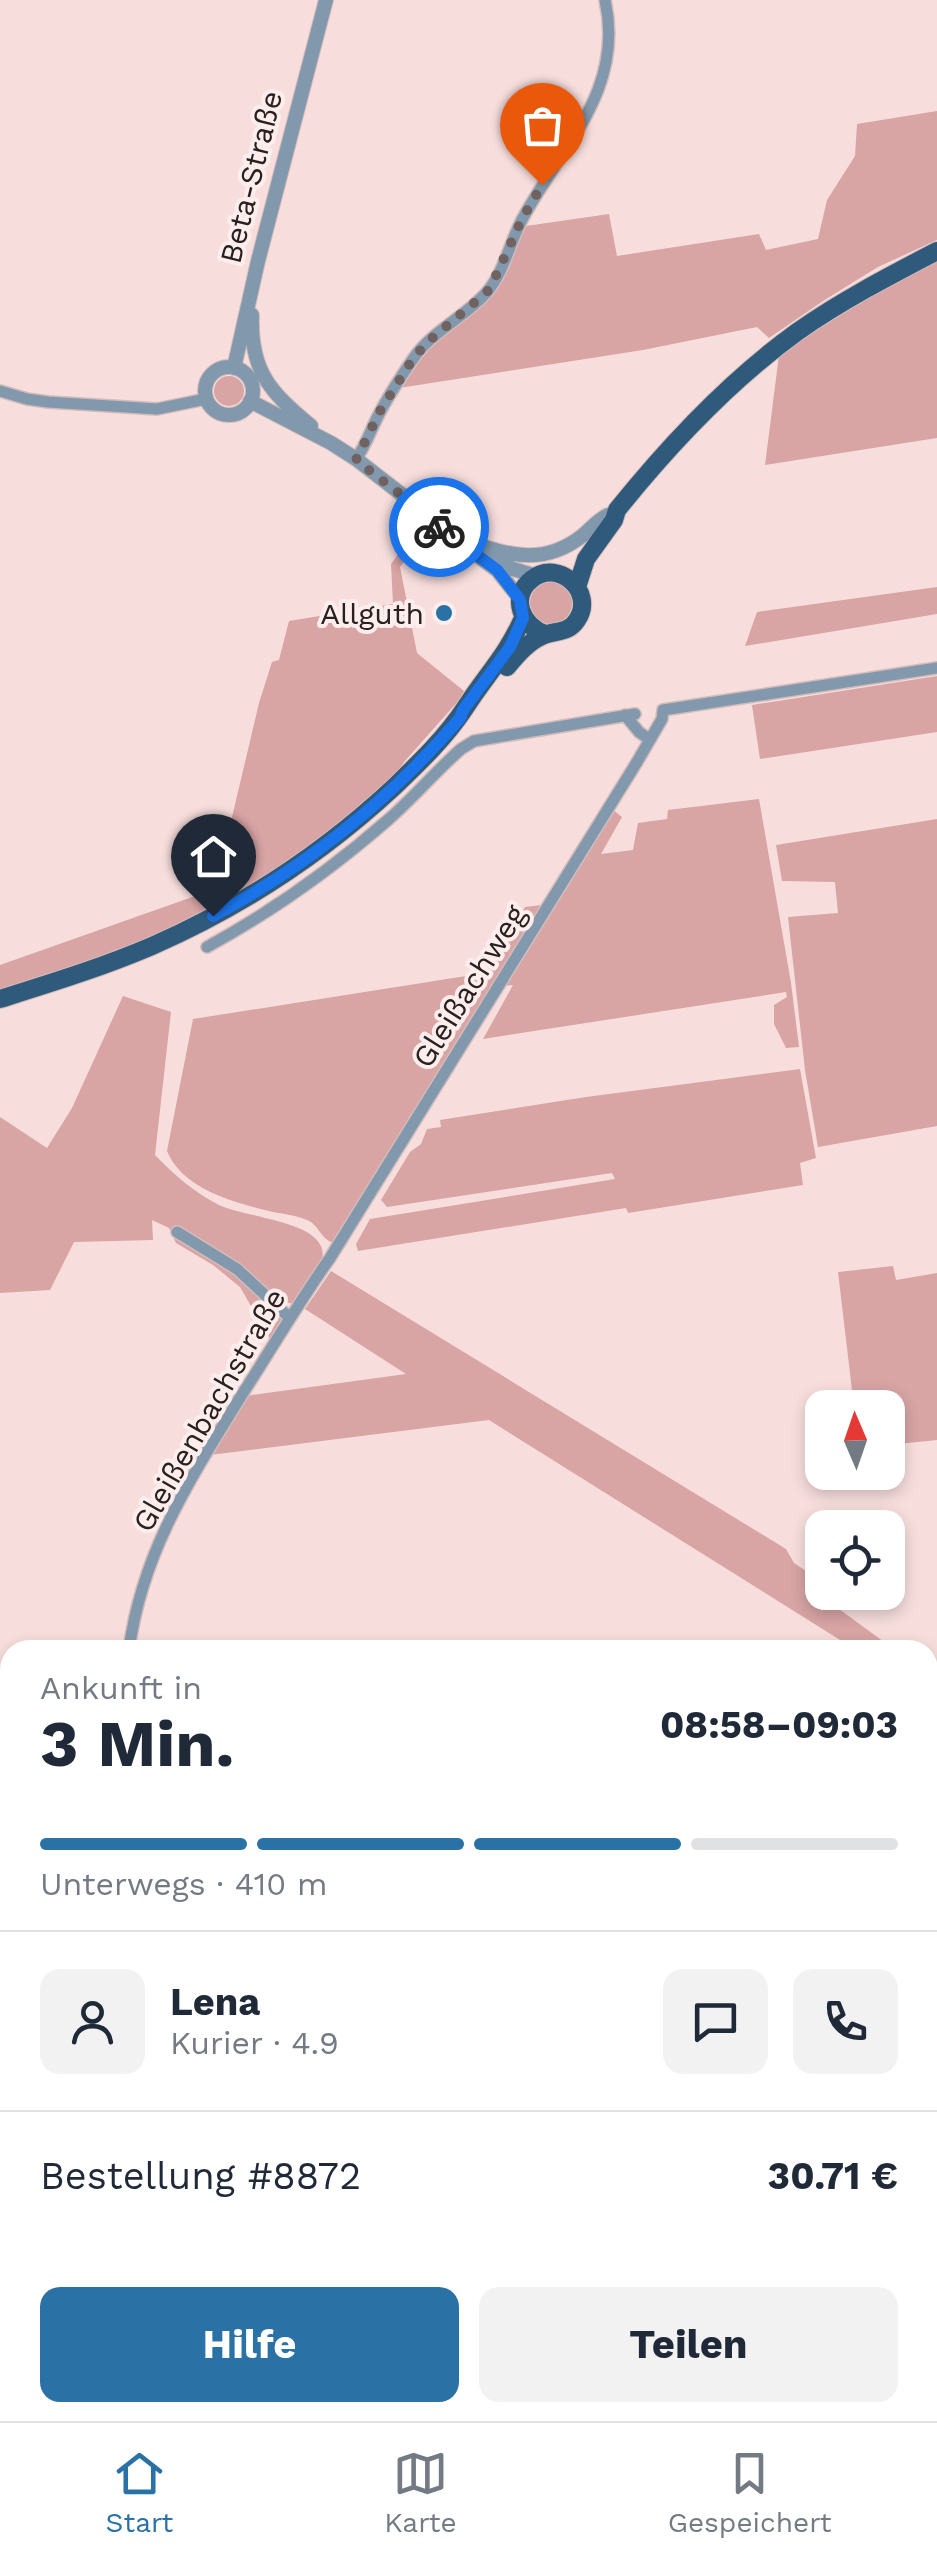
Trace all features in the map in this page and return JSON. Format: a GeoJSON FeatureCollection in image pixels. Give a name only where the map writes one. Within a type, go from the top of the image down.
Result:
{"type":"FeatureCollection","features":[{"type":"Feature","properties":{"kind":"main road"},"geometry":{"type":"LineString","coordinates":[[556,572],[577,554],[668,449],[756,364],[837,306],[937,251]]}},
{"type":"Feature","properties":{"kind":"main road"},"geometry":{"type":"LineString","coordinates":[[577,587],[586,559],[614,520],[612,513]]}},
{"type":"Feature","properties":{"kind":"main road"},"geometry":{"type":"LineString","coordinates":[[460,718],[510,647],[528,582],[546,572],[556,572],[577,587],[582,598],[576,620],[557,634],[545,634],[529,626],[522,609]]}},
{"type":"Feature","properties":{"kind":"main road"},"geometry":{"type":"LineString","coordinates":[[0,999],[149,947],[233,905],[296,866],[345,830],[410,772],[469,713],[526,646],[545,634]]}},
{"type":"Feature","properties":{"kind":"street","name":"Beta-Straße"},"geometry":{"type":"LineString","coordinates":[[234,368],[326,0]]}},
{"type":"Feature","properties":{"kind":"street"},"geometry":{"type":"LineString","coordinates":[[356,460],[380,411],[414,357],[487,292],[522,219],[590,111],[608,56],[611,30],[606,0]]}},
{"type":"Feature","properties":{"kind":"street"},"geometry":{"type":"LineString","coordinates":[[252,284],[252,343],[266,383],[330,443]]}},
{"type":"Feature","properties":{"kind":"street"},"geometry":{"type":"LineString","coordinates":[[234,368],[250,380],[252,395],[241,412],[227,415],[214,410],[205,392],[209,378],[220,369],[234,368]]}},
{"type":"Feature","properties":{"kind":"street"},"geometry":{"type":"LineString","coordinates":[[0,391],[48,402],[157,408],[206,399]]}},
{"type":"Feature","properties":{"kind":"street"},"geometry":{"type":"LineString","coordinates":[[250,401],[330,443],[494,560],[536,576]]}},
{"type":"Feature","properties":{"kind":"street"},"geometry":{"type":"LineString","coordinates":[[418,508],[497,570],[522,609]]}},
{"type":"Feature","properties":{"kind":"street"},"geometry":{"type":"LineString","coordinates":[[473,544],[515,556],[549,554],[583,536],[612,513]]}},
{"type":"Feature","properties":{"kind":"street","name":"Gleißachweg"},"geometry":{"type":"LineString","coordinates":[[330,1258],[662,719],[662,710],[937,668]]}},
{"type":"Feature","properties":{"kind":"street"},"geometry":{"type":"LineString","coordinates":[[208,947],[308,884],[391,817],[461,748],[474,741],[630,714],[639,732],[649,739]]}},
{"type":"Feature","properties":{"kind":"street"},"geometry":{"type":"LineString","coordinates":[[177,1232],[237,1269],[290,1318]]}},
{"type":"Feature","properties":{"kind":"street","name":"Gleißenbachstraße"},"geometry":{"type":"LineString","coordinates":[[131,1640],[137,1608],[171,1513],[330,1258]]}},
{"type":"Feature","properties":{"kind":"shaded area"},"geometry":{"type":"Polygon","coordinates":[[[937,111],[937,240],[878,267],[769,338],[757,327],[643,350],[399,388],[424,350],[499,281],[526,226],[609,214],[617,256],[759,234],[766,250],[818,239],[827,200],[855,156],[857,124],[937,111]]]}},
{"type":"Feature","properties":{"kind":"shaded area"},"geometry":{"type":"Polygon","coordinates":[[[937,259],[937,438],[765,465],[779,355],[843,310],[937,259]]]}},
{"type":"Feature","properties":{"kind":"shaded area"},"geometry":{"type":"Polygon","coordinates":[[[229,376],[239,381],[244,391],[239,401],[229,406],[219,401],[214,391],[219,381],[229,376]]]}},
{"type":"Feature","properties":{"kind":"shaded area"},"geometry":{"type":"Polygon","coordinates":[[[420,524],[428,529],[400,567],[417,653],[464,691],[460,699],[377,794],[279,870],[224,900],[225,882],[215,889],[259,703],[272,662],[279,660],[289,621],[393,604],[391,564],[420,524]]]}},
{"type":"Feature","properties":{"kind":"shaded area"},"geometry":{"type":"Polygon","coordinates":[[[551,582],[566,588],[572,603],[566,618],[551,624],[536,618],[530,603],[536,588],[551,582]]]}},
{"type":"Feature","properties":{"kind":"shaded area"},"geometry":{"type":"Polygon","coordinates":[[[937,587],[937,614],[745,646],[757,612],[937,587]]]}},
{"type":"Feature","properties":{"kind":"shaded area"},"geometry":{"type":"Polygon","coordinates":[[[937,676],[937,732],[760,759],[752,705],[937,676]]]}},
{"type":"Feature","properties":{"kind":"shaded area"},"geometry":{"type":"Polygon","coordinates":[[[759,799],[799,1047],[786,1048],[774,1024],[774,1005],[787,997],[786,992],[483,1039],[513,985],[501,986],[612,809],[622,817],[601,854],[633,850],[638,823],[667,819],[668,810],[759,799]]]}},
{"type":"Feature","properties":{"kind":"shaded area"},"geometry":{"type":"Polygon","coordinates":[[[937,819],[937,1126],[818,1147],[788,917],[838,913],[835,882],[782,881],[776,845],[937,819]]]}},
{"type":"Feature","properties":{"kind":"shaded area"},"geometry":{"type":"Polygon","coordinates":[[[215,889],[211,906],[147,941],[0,993],[0,965],[215,889]]]}},
{"type":"Feature","properties":{"kind":"shaded area"},"geometry":{"type":"Polygon","coordinates":[[[542,905],[333,1243],[307,1220],[212,1193],[185,1176],[175,1164],[167,1151],[193,1019],[485,973],[525,907],[542,905]]]}},
{"type":"Feature","properties":{"kind":"shaded area"},"geometry":{"type":"Polygon","coordinates":[[[123,996],[171,1012],[155,1155],[184,1182],[217,1204],[292,1225],[316,1239],[322,1249],[318,1271],[294,1304],[280,1301],[285,1318],[271,1341],[240,1287],[176,1243],[169,1228],[152,1220],[153,1240],[74,1242],[50,1290],[0,1293],[0,1117],[47,1148],[72,1108],[123,996]]]}},
{"type":"Feature","properties":{"kind":"shaded area"},"geometry":{"type":"Polygon","coordinates":[[[800,1069],[816,1158],[800,1163],[803,1185],[628,1213],[626,1208],[358,1251],[356,1244],[370,1219],[615,1179],[612,1173],[387,1207],[381,1200],[410,1152],[421,1144],[427,1129],[441,1127],[440,1120],[800,1069]]]}},
{"type":"Feature","properties":{"kind":"shaded area"},"geometry":{"type":"Polygon","coordinates":[[[893,1266],[896,1280],[937,1273],[937,1440],[905,1443],[905,1390],[852,1390],[838,1272],[893,1266]]]}},
{"type":"Feature","properties":{"kind":"shaded area"},"geometry":{"type":"Polygon","coordinates":[[[331,1271],[786,1549],[794,1563],[805,1570],[805,1610],[840,1610],[881,1640],[840,1640],[489,1420],[210,1455],[245,1396],[406,1374],[305,1309],[331,1271]]]}},
{"type":"Feature","properties":{"kind":"way so far"},"geometry":{"type":"LineString","coordinates":[[439,527],[356,460],[380,411],[414,357],[487,292],[542,185]]}},
{"type":"Feature","properties":{"kind":"place","name":"Allguth"},"geometry":{"type":"Point","coordinates":[444,613]}},
{"type":"Feature","properties":{"kind":"route"},"geometry":{"type":"LineString","coordinates":[[213,916],[321,848],[410,772],[460,718],[510,647],[523,618],[520,600],[497,570],[439,527]]}}]}
